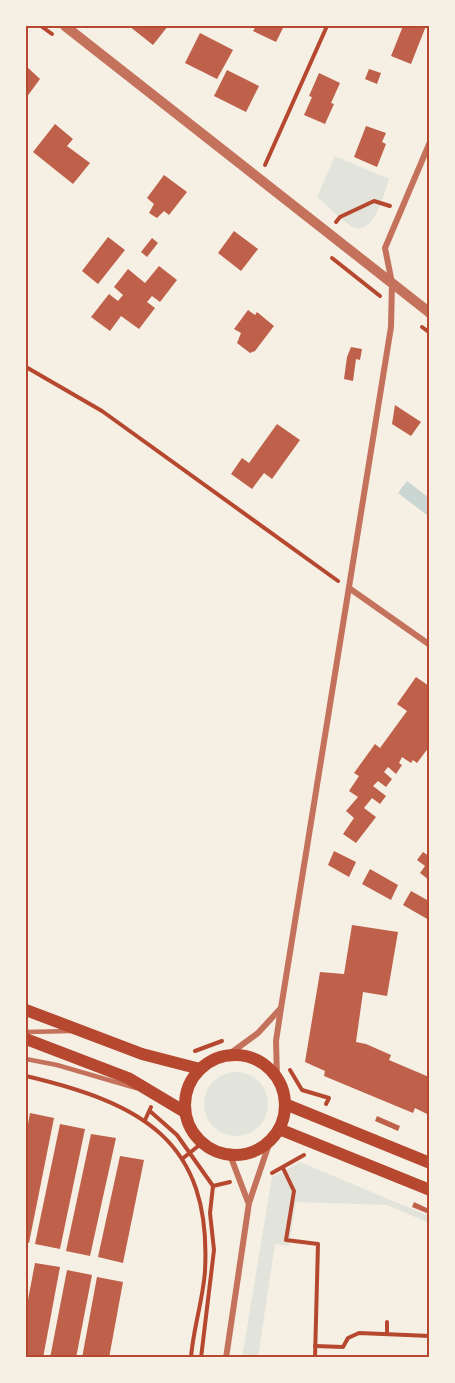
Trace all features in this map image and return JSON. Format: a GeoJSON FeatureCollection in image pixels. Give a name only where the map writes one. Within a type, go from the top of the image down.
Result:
{"type":"FeatureCollection","features":[{"type":"Feature","properties":{"kind":"main road"},"geometry":{"type":"LineString","coordinates":[[26,1010],[142,1054],[200,1069]]}},
{"type":"Feature","properties":{"kind":"main road"},"geometry":{"type":"LineString","coordinates":[[26,1039],[128,1078],[185,1112]]}},
{"type":"Feature","properties":{"kind":"main road"},"geometry":{"type":"LineString","coordinates":[[228,1055],[243,1056],[269,1068],[283,1090],[284,1117],[279,1129],[270,1141],[245,1155],[230,1155],[214,1151],[202,1143],[194,1134],[185,1112],[185,1096],[190,1081],[200,1069],[213,1060],[228,1055]]}},
{"type":"Feature","properties":{"kind":"main road"},"geometry":{"type":"LineString","coordinates":[[285,1104],[429,1163]]}},
{"type":"Feature","properties":{"kind":"main road"},"geometry":{"type":"LineString","coordinates":[[279,1129],[429,1190]]}},
{"type":"Feature","properties":{"kind":"street"},"geometry":{"type":"LineString","coordinates":[[65,26],[429,313]]}},
{"type":"Feature","properties":{"kind":"street"},"geometry":{"type":"LineString","coordinates":[[277,1078],[276,1041],[281,1008],[391,327],[392,283],[385,248],[429,142]]}},
{"type":"Feature","properties":{"kind":"street"},"geometry":{"type":"LineString","coordinates":[[349,588],[429,645]]}},
{"type":"Feature","properties":{"kind":"street"},"geometry":{"type":"LineString","coordinates":[[228,1055],[258,1033],[281,1008]]}},
{"type":"Feature","properties":{"kind":"street"},"geometry":{"type":"LineString","coordinates":[[225,1358],[249,1203],[270,1141]]}},
{"type":"Feature","properties":{"kind":"street"},"geometry":{"type":"LineString","coordinates":[[230,1155],[249,1203]]}},
{"type":"Feature","properties":{"kind":"lane"},"geometry":{"type":"LineString","coordinates":[[26,1032],[82,1031]]}},
{"type":"Feature","properties":{"kind":"lane"},"geometry":{"type":"LineString","coordinates":[[26,1059],[57,1065],[157,1094]]}},
{"type":"Feature","properties":{"kind":"path"},"geometry":{"type":"LineString","coordinates":[[259,178],[327,26]]}},
{"type":"Feature","properties":{"kind":"path"},"geometry":{"type":"LineString","coordinates":[[328,232],[340,217],[374,201],[402,210]]}},
{"type":"Feature","properties":{"kind":"path"},"geometry":{"type":"LineString","coordinates":[[26,367],[102,411],[349,588]]}},
{"type":"Feature","properties":{"kind":"path"},"geometry":{"type":"LineString","coordinates":[[186,1051],[198,1051],[230,1038]]}},
{"type":"Feature","properties":{"kind":"path"},"geometry":{"type":"LineString","coordinates":[[26,1076],[72,1087],[119,1105],[157,1129],[182,1159],[192,1180],[200,1207],[205,1240],[205,1273],[191,1358]]}},
{"type":"Feature","properties":{"kind":"path"},"geometry":{"type":"LineString","coordinates":[[149,1110],[177,1135],[213,1186],[210,1213],[214,1250],[201,1358]]}},
{"type":"Feature","properties":{"kind":"path"},"geometry":{"type":"LineString","coordinates":[[182,1159],[202,1143]]}},
{"type":"Feature","properties":{"kind":"path"},"geometry":{"type":"LineString","coordinates":[[282,1168],[294,1191],[286,1240],[318,1244],[315,1358]]}},
{"type":"Feature","properties":{"kind":"path"},"geometry":{"type":"LineString","coordinates":[[387,1322],[387,1334]]}},
{"type":"Feature","properties":{"kind":"path"},"geometry":{"type":"LineString","coordinates":[[315,1346],[343,1347],[348,1338],[358,1333],[429,1336]]}},
{"type":"Feature","properties":{"kind":"shaded area"},"geometry":{"type":"Polygon","coordinates":[[[335,156],[389,179],[376,214],[365,227],[357,228],[349,225],[317,197],[335,156]]]}},
{"type":"Feature","properties":{"kind":"shaded area"},"geometry":{"type":"Polygon","coordinates":[[[407,481],[429,498],[427,515],[398,493],[407,481]]]}},
{"type":"Feature","properties":{"kind":"shaded area"},"geometry":{"type":"Polygon","coordinates":[[[236,1072],[254,1077],[259,1081],[263,1086],[268,1104],[263,1122],[259,1127],[254,1131],[236,1136],[218,1131],[213,1127],[209,1122],[204,1104],[209,1086],[213,1081],[218,1077],[236,1072]]]}},
{"type":"Feature","properties":{"kind":"shaded area"},"geometry":{"type":"Polygon","coordinates":[[[300,1162],[429,1216],[429,1223],[387,1205],[296,1202],[289,1246],[275,1244],[258,1357],[242,1358],[272,1177],[300,1162]]]}},
{"type":"Feature","properties":{"kind":"building"},"geometry":{"type":"Polygon","coordinates":[[[129,26],[168,26],[153,45],[129,26]]]}},
{"type":"Feature","properties":{"kind":"building"},"geometry":{"type":"Polygon","coordinates":[[[256,26],[284,26],[276,42],[253,31],[256,26]]]}},
{"type":"Feature","properties":{"kind":"building"},"geometry":{"type":"Polygon","coordinates":[[[403,26],[426,26],[411,64],[391,56],[403,26]]]}},
{"type":"Feature","properties":{"kind":"building"},"geometry":{"type":"Polygon","coordinates":[[[200,33],[233,50],[217,79],[185,63],[200,33]]]}},
{"type":"Feature","properties":{"kind":"building"},"geometry":{"type":"Polygon","coordinates":[[[26,66],[40,79],[26,98],[26,66]]]}},
{"type":"Feature","properties":{"kind":"building"},"geometry":{"type":"Polygon","coordinates":[[[369,69],[381,73],[377,84],[365,79],[369,69]]]}},
{"type":"Feature","properties":{"kind":"building"},"geometry":{"type":"Polygon","coordinates":[[[227,70],[259,86],[246,112],[214,96],[227,70]]]}},
{"type":"Feature","properties":{"kind":"building"},"geometry":{"type":"Polygon","coordinates":[[[319,73],[340,83],[325,124],[304,115],[319,73]]]}},
{"type":"Feature","properties":{"kind":"building"},"geometry":{"type":"Polygon","coordinates":[[[55,124],[73,139],[67,146],[90,163],[73,184],[33,152],[55,124]]]}},
{"type":"Feature","properties":{"kind":"building"},"geometry":{"type":"Polygon","coordinates":[[[366,126],[386,133],[382,142],[386,144],[377,167],[354,157],[366,126]]]}},
{"type":"Feature","properties":{"kind":"building"},"geometry":{"type":"Polygon","coordinates":[[[164,175],[187,192],[169,215],[164,211],[157,218],[149,213],[154,204],[147,198],[164,175]]]}},
{"type":"Feature","properties":{"kind":"building"},"geometry":{"type":"Polygon","coordinates":[[[234,231],[258,249],[241,271],[218,253],[234,231]]]}},
{"type":"Feature","properties":{"kind":"building"},"geometry":{"type":"Polygon","coordinates":[[[108,237],[125,250],[98,284],[82,271],[108,237]]]}},
{"type":"Feature","properties":{"kind":"building"},"geometry":{"type":"Polygon","coordinates":[[[152,238],[158,243],[147,257],[141,252],[152,238]]]}},
{"type":"Feature","properties":{"kind":"building"},"geometry":{"type":"Polygon","coordinates":[[[159,266],[177,280],[160,302],[152,296],[147,302],[155,308],[139,329],[121,316],[110,331],[91,317],[109,294],[118,301],[123,295],[114,287],[128,269],[145,283],[159,266]]]}},
{"type":"Feature","properties":{"kind":"building"},"geometry":{"type":"Polygon","coordinates":[[[248,310],[255,315],[257,312],[274,326],[255,351],[250,353],[237,343],[241,333],[234,329],[248,310]]]}},
{"type":"Feature","properties":{"kind":"building"},"geometry":{"type":"Polygon","coordinates":[[[351,347],[362,349],[360,360],[356,359],[353,381],[344,379],[351,347]]]}},
{"type":"Feature","properties":{"kind":"building"},"geometry":{"type":"Polygon","coordinates":[[[395,405],[421,422],[411,436],[392,424],[395,405]]]}},
{"type":"Feature","properties":{"kind":"building"},"geometry":{"type":"Polygon","coordinates":[[[277,424],[300,440],[272,479],[264,473],[252,489],[231,474],[242,458],[249,463],[277,424]]]}},
{"type":"Feature","properties":{"kind":"building"},"geometry":{"type":"Polygon","coordinates":[[[416,677],[429,686],[429,747],[417,763],[413,760],[411,763],[402,757],[399,763],[402,765],[396,774],[388,767],[384,772],[392,779],[386,787],[378,781],[373,786],[386,796],[380,804],[372,798],[364,808],[376,817],[356,843],[343,834],[354,818],[346,811],[358,797],[349,791],[359,776],[354,773],[375,744],[380,748],[407,711],[397,704],[416,677]]]}},
{"type":"Feature","properties":{"kind":"building"},"geometry":{"type":"Polygon","coordinates":[[[334,851],[356,862],[349,877],[328,865],[334,851]]]}},
{"type":"Feature","properties":{"kind":"building"},"geometry":{"type":"Polygon","coordinates":[[[423,852],[429,856],[429,880],[420,873],[425,866],[417,860],[423,852]]]}},
{"type":"Feature","properties":{"kind":"building"},"geometry":{"type":"Polygon","coordinates":[[[370,869],[398,885],[391,900],[362,884],[370,869]]]}},
{"type":"Feature","properties":{"kind":"building"},"geometry":{"type":"Polygon","coordinates":[[[411,891],[429,901],[429,920],[403,905],[411,891]]]}},
{"type":"Feature","properties":{"kind":"building"},"geometry":{"type":"Polygon","coordinates":[[[352,925],[398,932],[387,996],[363,992],[356,1042],[391,1055],[389,1060],[429,1077],[429,1115],[415,1108],[413,1113],[324,1076],[325,1071],[305,1062],[320,972],[344,974],[352,925]]]}},
{"type":"Feature","properties":{"kind":"building"},"geometry":{"type":"Polygon","coordinates":[[[30,1113],[54,1118],[29,1243],[26,1242],[26,1135],[30,1113]]]}},
{"type":"Feature","properties":{"kind":"building"},"geometry":{"type":"Polygon","coordinates":[[[377,1116],[400,1126],[398,1131],[375,1121],[377,1116]]]}},
{"type":"Feature","properties":{"kind":"building"},"geometry":{"type":"Polygon","coordinates":[[[60,1124],[85,1129],[60,1249],[35,1244],[60,1124]]]}},
{"type":"Feature","properties":{"kind":"building"},"geometry":{"type":"Polygon","coordinates":[[[91,1134],[116,1138],[90,1256],[66,1251],[91,1134]]]}},
{"type":"Feature","properties":{"kind":"building"},"geometry":{"type":"Polygon","coordinates":[[[120,1156],[144,1160],[123,1263],[98,1257],[120,1156]]]}},
{"type":"Feature","properties":{"kind":"building"},"geometry":{"type":"Polygon","coordinates":[[[414,1202],[429,1209],[429,1214],[412,1207],[414,1202]]]}},
{"type":"Feature","properties":{"kind":"building"},"geometry":{"type":"Polygon","coordinates":[[[35,1263],[60,1267],[43,1358],[26,1358],[26,1310],[35,1263]]]}},
{"type":"Feature","properties":{"kind":"building"},"geometry":{"type":"Polygon","coordinates":[[[67,1270],[92,1275],[76,1358],[50,1358],[67,1270]]]}},
{"type":"Feature","properties":{"kind":"building"},"geometry":{"type":"Polygon","coordinates":[[[97,1277],[123,1282],[109,1358],[82,1358],[97,1277]]]}}]}
